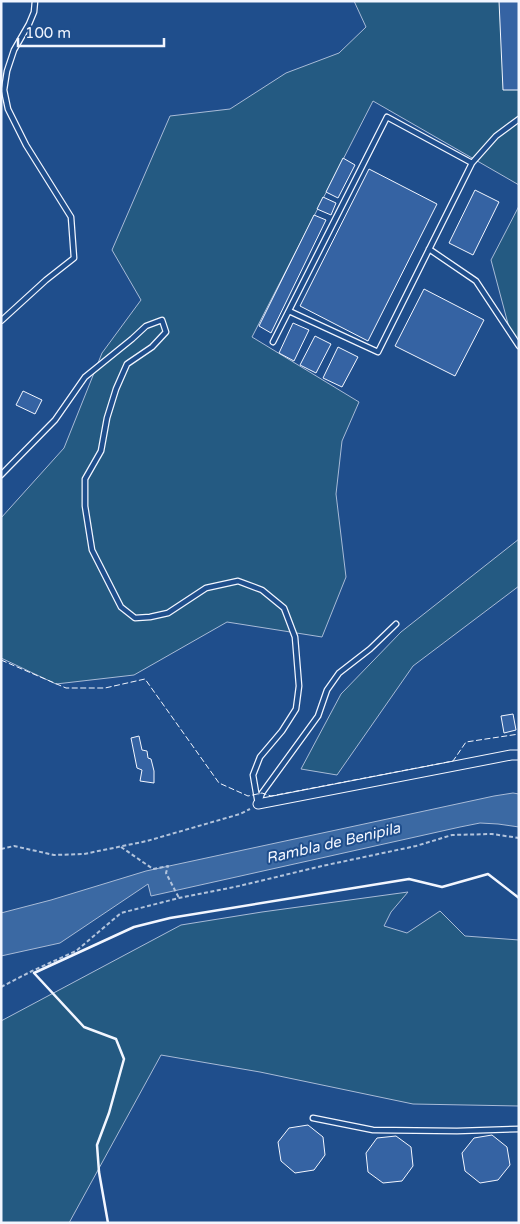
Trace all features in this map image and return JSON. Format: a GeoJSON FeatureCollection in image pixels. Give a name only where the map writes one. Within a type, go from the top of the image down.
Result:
{"type":"FeatureCollection","features":[{"type":"Feature","properties":{"kind":"street"},"geometry":{"type":"LineString","coordinates":[[258,804],[519,755]]}},
{"type":"Feature","properties":{"kind":"lane"},"geometry":{"type":"LineString","coordinates":[[1,321],[46,280],[74,258],[71,217],[26,144],[8,109],[4,90],[7,71],[14,50],[29,24],[34,12],[35,1]]}},
{"type":"Feature","properties":{"kind":"lane"},"geometry":{"type":"LineString","coordinates":[[273,342],[387,118],[472,163]]}},
{"type":"Feature","properties":{"kind":"lane"},"geometry":{"type":"LineString","coordinates":[[289,311],[378,352],[472,163],[496,136],[519,119]]}},
{"type":"Feature","properties":{"kind":"lane"},"geometry":{"type":"LineString","coordinates":[[429,249],[476,281],[519,346]]}},
{"type":"Feature","properties":{"kind":"lane"},"geometry":{"type":"LineString","coordinates":[[1,476],[55,420],[85,377],[146,326],[162,320],[166,332],[152,347],[127,364],[114,396],[101,451],[85,479],[85,506],[92,550],[121,607],[135,618],[168,613],[206,588],[238,581],[262,590],[284,608],[295,638],[299,686],[296,709],[282,731],[260,756],[253,775],[258,804]]}},
{"type":"Feature","properties":{"kind":"lane"},"geometry":{"type":"LineString","coordinates":[[258,804],[262,793],[318,716],[327,690],[340,673],[370,649],[396,624]]}},
{"type":"Feature","properties":{"kind":"lane"},"geometry":{"type":"LineString","coordinates":[[312,1118],[373,1130],[457,1131],[519,1129]]}},
{"type":"Feature","properties":{"kind":"path"},"geometry":{"type":"LineString","coordinates":[[1,849],[14,846],[54,855],[84,854],[147,841],[240,814],[258,804]]}},
{"type":"Feature","properties":{"kind":"path"},"geometry":{"type":"LineString","coordinates":[[1,987],[76,951],[121,912],[416,846],[452,835],[492,834],[519,838]]}},
{"type":"Feature","properties":{"kind":"path"},"geometry":{"type":"LineString","coordinates":[[121,847],[153,869],[168,866],[166,873],[179,898]]}},
{"type":"Feature","properties":{"kind":"shaded area"},"geometry":{"type":"Polygon","coordinates":[[[354,1],[519,1],[519,185],[373,101],[252,337],[359,402],[342,441],[336,494],[346,577],[322,637],[227,622],[134,675],[56,684],[1,658],[1,518],[64,448],[102,353],[141,300],[112,250],[170,116],[230,109],[286,73],[339,53],[366,27],[354,1]]]}},
{"type":"Feature","properties":{"kind":"shaded area"},"geometry":{"type":"Polygon","coordinates":[[[519,206],[519,347],[511,335],[491,260],[519,206]]]}},
{"type":"Feature","properties":{"kind":"shaded area"},"geometry":{"type":"Polygon","coordinates":[[[519,539],[519,586],[413,666],[337,775],[301,769],[341,694],[401,632],[519,539]]]}},
{"type":"Feature","properties":{"kind":"shaded area"},"geometry":{"type":"Polygon","coordinates":[[[408,892],[391,912],[384,926],[407,933],[440,911],[465,936],[519,940],[519,1106],[413,1104],[260,1072],[161,1055],[69,1223],[1,1223],[1,1021],[181,925],[408,892]]]}},
{"type":"Feature","properties":{"kind":"water","name":"Rambla de Benipila"},"geometry":{"type":"Polygon","coordinates":[[[513,793],[519,794],[519,827],[480,823],[151,896],[148,884],[60,943],[1,956],[1,913],[146,871],[513,793]]]}},
{"type":"Feature","properties":{"kind":"building"},"geometry":{"type":"Polygon","coordinates":[[[499,1],[519,1],[519,90],[503,90],[499,1]]]}},
{"type":"Feature","properties":{"kind":"building"},"geometry":{"type":"Polygon","coordinates":[[[343,158],[355,165],[338,198],[326,192],[343,158]]]}},
{"type":"Feature","properties":{"kind":"building"},"geometry":{"type":"Polygon","coordinates":[[[369,169],[437,204],[368,341],[300,306],[369,169]]]}},
{"type":"Feature","properties":{"kind":"building"},"geometry":{"type":"Polygon","coordinates":[[[475,190],[499,202],[473,255],[449,243],[475,190]]]}},
{"type":"Feature","properties":{"kind":"building"},"geometry":{"type":"Polygon","coordinates":[[[323,197],[336,203],[331,215],[317,209],[323,197]]]}},
{"type":"Feature","properties":{"kind":"building"},"geometry":{"type":"Polygon","coordinates":[[[314,215],[326,220],[271,333],[259,326],[314,215]]]}},
{"type":"Feature","properties":{"kind":"building"},"geometry":{"type":"Polygon","coordinates":[[[424,289],[484,320],[455,376],[395,346],[424,289]]]}},
{"type":"Feature","properties":{"kind":"building"},"geometry":{"type":"Polygon","coordinates":[[[293,323],[309,330],[294,361],[279,353],[293,323]]]}},
{"type":"Feature","properties":{"kind":"building"},"geometry":{"type":"Polygon","coordinates":[[[315,336],[331,344],[316,373],[300,365],[315,336]]]}},
{"type":"Feature","properties":{"kind":"building"},"geometry":{"type":"Polygon","coordinates":[[[338,347],[358,357],[342,387],[323,378],[338,347]]]}},
{"type":"Feature","properties":{"kind":"building"},"geometry":{"type":"Polygon","coordinates":[[[23,391],[42,400],[35,414],[16,405],[23,391]]]}},
{"type":"Feature","properties":{"kind":"building"},"geometry":{"type":"Polygon","coordinates":[[[513,714],[516,730],[504,733],[501,716],[513,714]]]}},
{"type":"Feature","properties":{"kind":"building"},"geometry":{"type":"Polygon","coordinates":[[[139,736],[142,750],[147,751],[148,758],[151,759],[154,783],[140,781],[142,770],[137,768],[131,738],[139,736]]]}},
{"type":"Feature","properties":{"kind":"building"},"geometry":{"type":"Polygon","coordinates":[[[308,1125],[323,1137],[325,1155],[314,1170],[295,1173],[281,1161],[278,1142],[289,1128],[308,1125]]]}},
{"type":"Feature","properties":{"kind":"building"},"geometry":{"type":"Polygon","coordinates":[[[492,1135],[507,1147],[510,1165],[498,1180],[480,1183],[465,1171],[462,1153],[474,1138],[492,1135]]]}},
{"type":"Feature","properties":{"kind":"building"},"geometry":{"type":"Polygon","coordinates":[[[396,1136],[411,1147],[413,1166],[402,1181],[383,1183],[368,1172],[366,1153],[377,1138],[396,1136]]]}},
{"type":"Feature","properties":{"kind":"fence"},"geometry":{"type":"LineString","coordinates":[[1,660],[66,688],[105,688],[145,679],[219,783],[248,796],[262,793],[271,796],[453,761],[466,742],[519,734]]}},
{"type":"Feature","properties":{"kind":"wall"},"geometry":{"type":"LineString","coordinates":[[108,1223],[99,1172],[97,1145],[109,1113],[124,1059],[116,1039],[84,1027],[34,973],[134,927],[170,918],[409,879],[442,887],[488,874],[519,898]]}}]}
